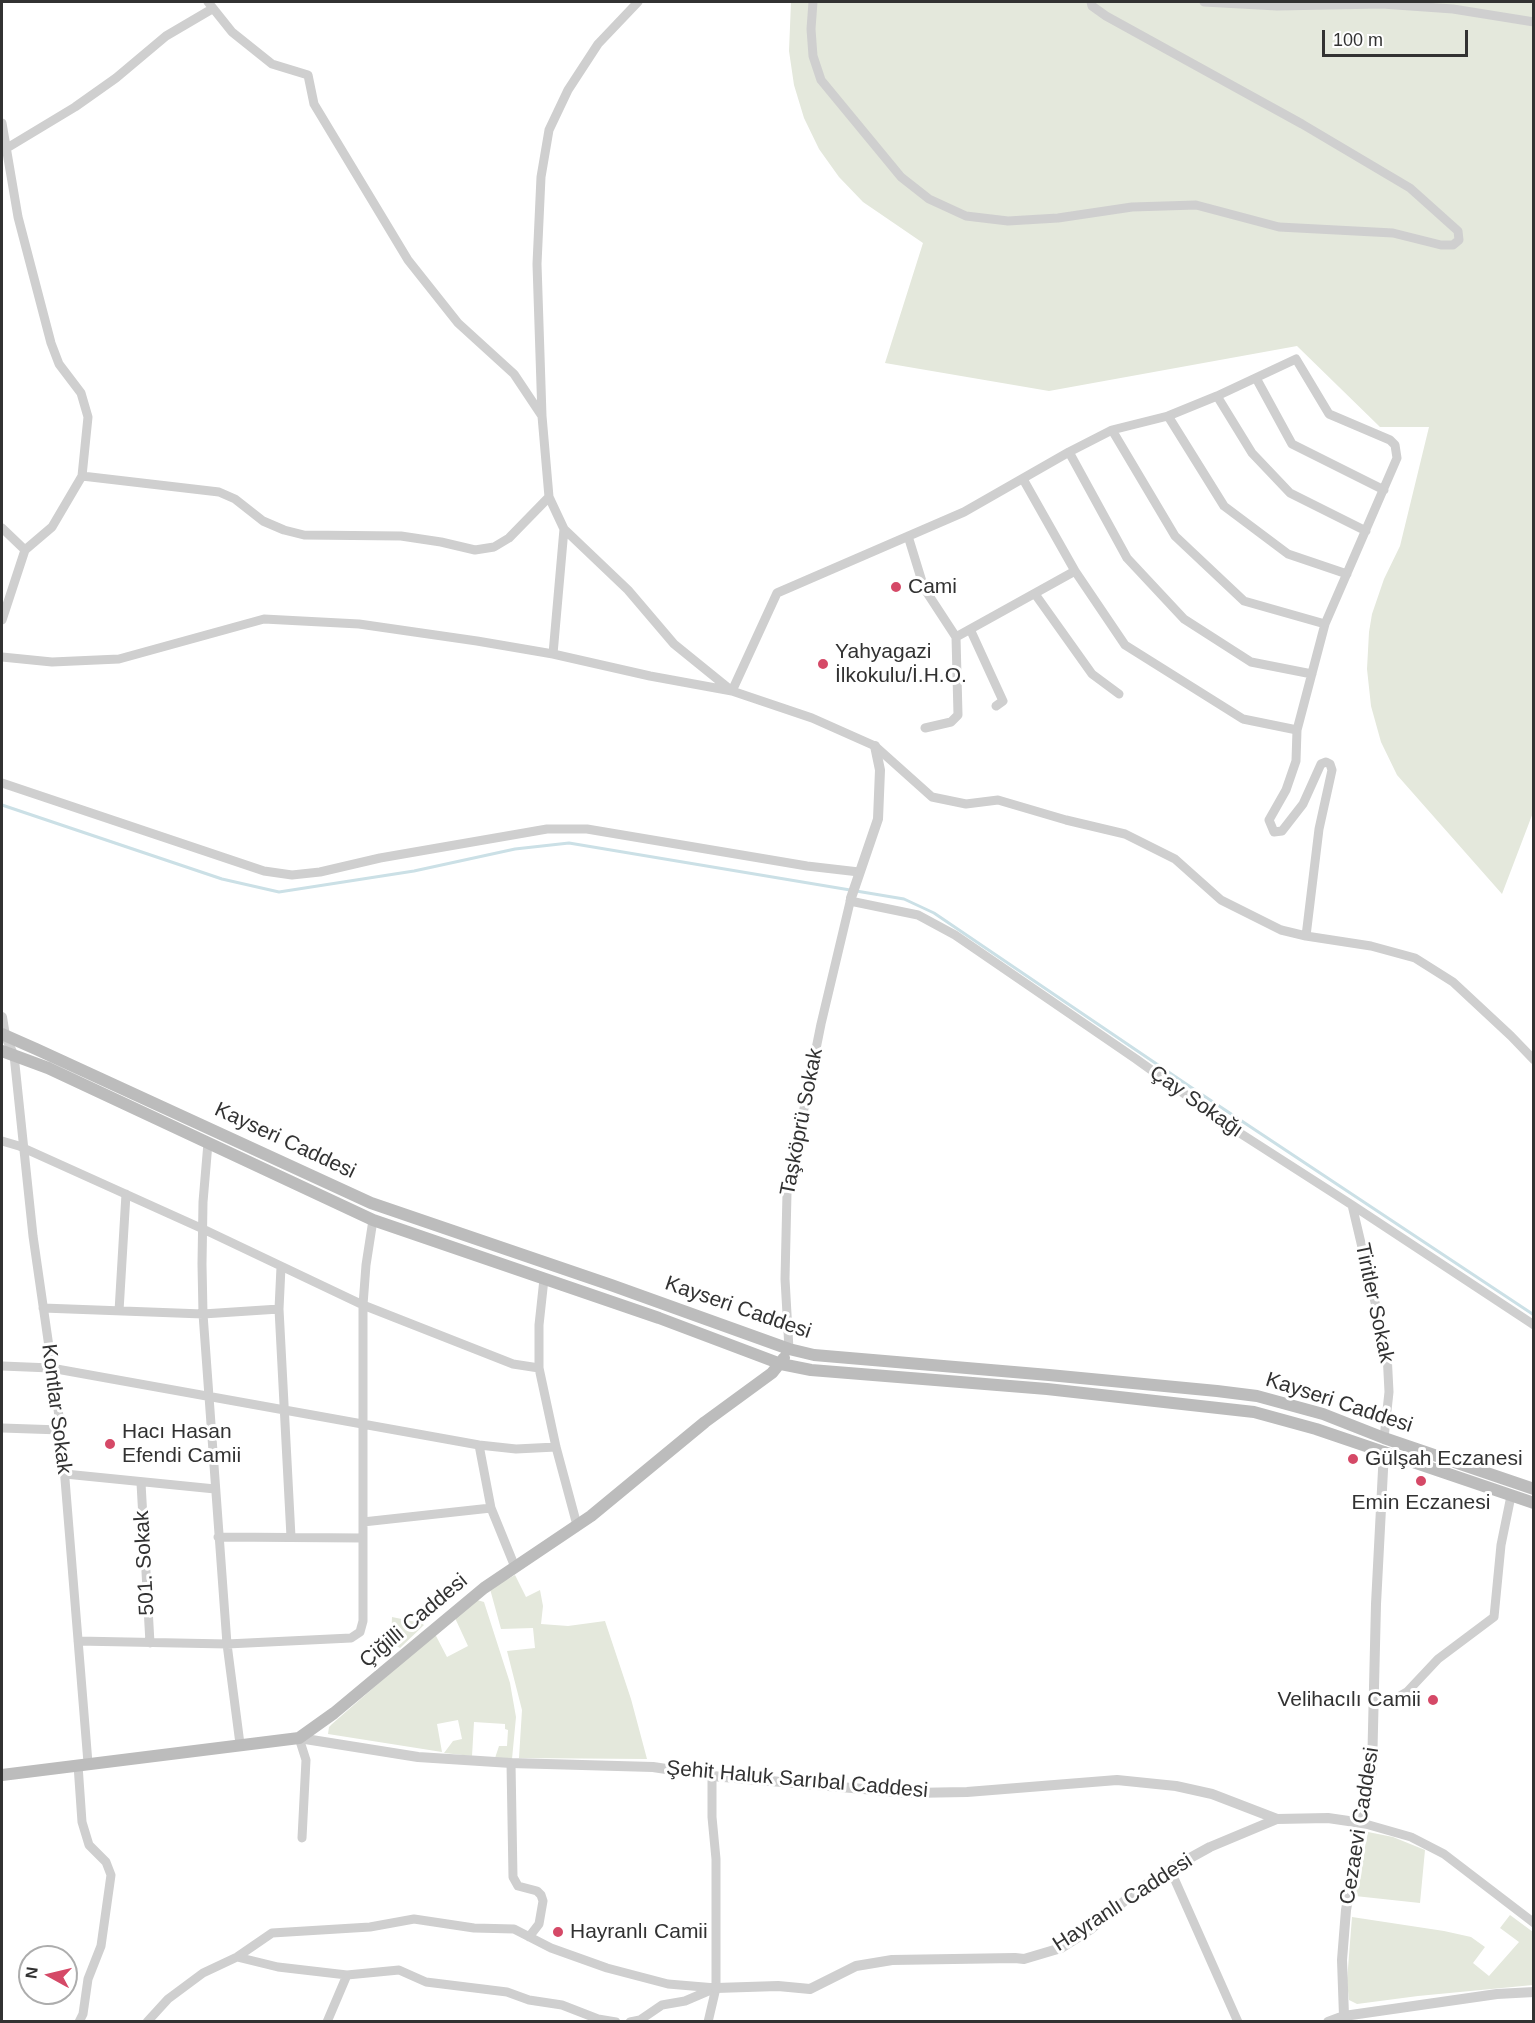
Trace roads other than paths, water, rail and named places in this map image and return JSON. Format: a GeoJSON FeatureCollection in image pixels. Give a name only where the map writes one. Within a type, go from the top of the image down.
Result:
{"type":"FeatureCollection","features":[{"type":"Feature","properties":{"kind":"main road","name":"Kayseri Caddesi"},"geometry":{"type":"LineString","coordinates":[[4,1035],[371,1203],[789,1349],[814,1355],[1247,1395],[1323,1414],[1384,1438],[1533,1489]]}},
{"type":"Feature","properties":{"kind":"main road","name":"Kayseri Caddesi"},"geometry":{"type":"LineString","coordinates":[[2,1051],[48,1068],[373,1220],[659,1318],[781,1364],[811,1370],[1047,1389],[1254,1412],[1384,1451],[1533,1503]]}},
{"type":"Feature","properties":{"kind":"main road","name":"Çiğilli Caddesi"},"geometry":{"type":"LineString","coordinates":[[2,1775],[299,1738],[326,1720],[460,1606],[577,1526],[781,1364],[789,1349]]}},
{"type":"Feature","properties":{"kind":"street"},"geometry":{"type":"LineString","coordinates":[[638,2],[598,44],[568,90],[549,130],[541,177],[537,264],[542,416],[549,496],[564,529],[628,590],[674,644],[732,692]]}},
{"type":"Feature","properties":{"kind":"street"},"geometry":{"type":"LineString","coordinates":[[813,2],[811,29],[813,56],[822,80],[901,177],[929,199],[966,216],[1008,221],[1058,218],[1132,207],[1196,205],[1279,227],[1393,233],[1447,245],[1453,245],[1459,240],[1458,231],[1410,188],[1302,124],[1106,15],[1092,6],[1091,2]]}},
{"type":"Feature","properties":{"kind":"street"},"geometry":{"type":"LineString","coordinates":[[1204,2],[1277,6],[1382,4],[1453,9],[1533,22]]}},
{"type":"Feature","properties":{"kind":"street"},"geometry":{"type":"LineString","coordinates":[[7,148],[75,107],[210,5],[232,33],[272,64],[308,75],[314,104],[408,260],[458,323],[514,374],[542,416]]}},
{"type":"Feature","properties":{"kind":"street"},"geometry":{"type":"LineString","coordinates":[[2,123],[18,217],[51,343],[59,364],[75,383],[86,404],[88,417],[82,476],[52,527],[25,550],[2,620]]}},
{"type":"Feature","properties":{"kind":"street"},"geometry":{"type":"LineString","coordinates":[[732,692],[777,593],[964,512],[1112,430],[1168,416],[1296,359],[1329,414],[1390,440],[1395,445],[1397,458],[1324,624],[1297,730],[1296,761],[1286,790],[1269,819],[1274,832],[1282,831],[1303,804],[1320,764],[1326,762],[1332,768],[1319,829],[1306,936]]}},
{"type":"Feature","properties":{"kind":"street"},"geometry":{"type":"LineString","coordinates":[[1256,378],[1292,444],[1384,490]]}},
{"type":"Feature","properties":{"kind":"street"},"geometry":{"type":"LineString","coordinates":[[1217,396],[1252,453],[1290,493],[1366,531]]}},
{"type":"Feature","properties":{"kind":"street"},"geometry":{"type":"LineString","coordinates":[[1168,416],[1224,506],[1288,554],[1347,573]]}},
{"type":"Feature","properties":{"kind":"street"},"geometry":{"type":"LineString","coordinates":[[1112,430],[1175,536],[1244,601],[1324,624]]}},
{"type":"Feature","properties":{"kind":"street"},"geometry":{"type":"LineString","coordinates":[[1070,452],[1127,558],[1184,619],[1251,662],[1312,674]]}},
{"type":"Feature","properties":{"kind":"street"},"geometry":{"type":"LineString","coordinates":[[82,476],[219,492],[235,499],[263,521],[275,527],[304,535],[401,536],[475,550],[494,547],[509,538],[549,496]]}},
{"type":"Feature","properties":{"kind":"street"},"geometry":{"type":"LineString","coordinates":[[1023,479],[1075,571],[1125,645],[1243,719],[1297,730]]}},
{"type":"Feature","properties":{"kind":"street"},"geometry":{"type":"LineString","coordinates":[[2,528],[25,550]]}},
{"type":"Feature","properties":{"kind":"street"},"geometry":{"type":"LineString","coordinates":[[553,654],[564,529]]}},
{"type":"Feature","properties":{"kind":"street"},"geometry":{"type":"LineString","coordinates":[[908,536],[924,588],[956,637],[958,715],[951,722],[926,729]]}},
{"type":"Feature","properties":{"kind":"street"},"geometry":{"type":"LineString","coordinates":[[956,637],[1075,571]]}},
{"type":"Feature","properties":{"kind":"street"},"geometry":{"type":"LineString","coordinates":[[1035,594],[1092,674],[1119,694]]}},
{"type":"Feature","properties":{"kind":"street"},"geometry":{"type":"LineString","coordinates":[[2,657],[52,662],[119,659],[264,619],[359,624],[553,654],[732,692],[812,718],[875,746],[932,797],[966,804],[998,800],[1125,834],[1176,859],[1221,900],[1281,930],[1371,946],[1415,958],[1453,982],[1511,1036],[1533,1060]]}},
{"type":"Feature","properties":{"kind":"street"},"geometry":{"type":"LineString","coordinates":[[970,629],[1003,701],[996,706]]}},
{"type":"Feature","properties":{"kind":"street"},"geometry":{"type":"LineString","coordinates":[[850,900],[878,819],[880,770],[875,746]]}},
{"type":"Feature","properties":{"kind":"street"},"geometry":{"type":"LineString","coordinates":[[2,783],[264,871],[292,875],[320,872],[380,858],[547,829],[587,829],[807,866],[859,872]]}},
{"type":"Feature","properties":{"kind":"street","name":"Çay Sokağı"},"geometry":{"type":"LineString","coordinates":[[850,900],[918,915],[955,935],[1232,1128],[1533,1325]]}},
{"type":"Feature","properties":{"kind":"street","name":"Taşköprü Sokak"},"geometry":{"type":"LineString","coordinates":[[789,1349],[785,1279],[787,1193],[821,1024],[850,900]]}},
{"type":"Feature","properties":{"kind":"street"},"geometry":{"type":"LineString","coordinates":[[2,1017],[4,1035]]}},
{"type":"Feature","properties":{"kind":"street","name":"Kontlar Sokak"},"geometry":{"type":"LineString","coordinates":[[4,1035],[14,1055],[43,1308],[61,1430],[78,1641],[83,1764],[82,1822],[88,1845],[106,1862],[111,1875],[101,1946],[88,1979],[83,2014],[79,2022]]}},
{"type":"Feature","properties":{"kind":"street"},"geometry":{"type":"LineString","coordinates":[[2,1141],[24,1148],[126,1194],[363,1305],[513,1364],[539,1368]]}},
{"type":"Feature","properties":{"kind":"street"},"geometry":{"type":"LineString","coordinates":[[208,1143],[202,1229],[203,1314],[227,1644],[240,1744]]}},
{"type":"Feature","properties":{"kind":"street"},"geometry":{"type":"LineString","coordinates":[[119,1311],[126,1194]]}},
{"type":"Feature","properties":{"kind":"street","name":"Tiritler Sokak"},"geometry":{"type":"LineString","coordinates":[[1352,1205],[1387,1353],[1389,1392],[1384,1438]]}},
{"type":"Feature","properties":{"kind":"street"},"geometry":{"type":"LineString","coordinates":[[78,1641],[227,1644],[351,1638],[362,1629],[363,1305],[373,1220]]}},
{"type":"Feature","properties":{"kind":"street"},"geometry":{"type":"LineString","coordinates":[[281,1267],[279,1309],[291,1537]]}},
{"type":"Feature","properties":{"kind":"street"},"geometry":{"type":"LineString","coordinates":[[544,1279],[538,1325],[539,1368],[556,1447],[577,1526]]}},
{"type":"Feature","properties":{"kind":"street"},"geometry":{"type":"LineString","coordinates":[[43,1308],[203,1314],[279,1309]]}},
{"type":"Feature","properties":{"kind":"street"},"geometry":{"type":"LineString","coordinates":[[2,1366],[51,1368],[479,1445],[516,1449],[556,1447]]}},
{"type":"Feature","properties":{"kind":"street"},"geometry":{"type":"LineString","coordinates":[[2,1428],[61,1430]]}},
{"type":"Feature","properties":{"kind":"street"},"geometry":{"type":"LineString","coordinates":[[479,1445],[491,1508],[514,1567]]}},
{"type":"Feature","properties":{"kind":"street","name":"Cezaevi Caddesi"},"geometry":{"type":"LineString","coordinates":[[1344,2019],[1342,1960],[1346,1910],[1372,1770],[1376,1604],[1384,1451]]}},
{"type":"Feature","properties":{"kind":"street"},"geometry":{"type":"LineString","coordinates":[[65,1474],[215,1489]]}},
{"type":"Feature","properties":{"kind":"street","name":"501. Sokak"},"geometry":{"type":"LineString","coordinates":[[141,1483],[150,1643]]}},
{"type":"Feature","properties":{"kind":"street"},"geometry":{"type":"LineString","coordinates":[[1374,1702],[1395,1699],[1407,1692],[1438,1659],[1494,1617],[1501,1545],[1511,1496]]}},
{"type":"Feature","properties":{"kind":"street"},"geometry":{"type":"LineString","coordinates":[[363,1522],[491,1508]]}},
{"type":"Feature","properties":{"kind":"street"},"geometry":{"type":"LineString","coordinates":[[218,1537],[363,1538]]}},
{"type":"Feature","properties":{"kind":"street"},"geometry":{"type":"LineString","coordinates":[[299,1738],[306,1760],[302,1838]]}},
{"type":"Feature","properties":{"kind":"street","name":"Şehit Haluk Sarıbal Caddesi"},"geometry":{"type":"LineString","coordinates":[[299,1738],[418,1757],[512,1763],[653,1767],[712,1776],[910,1793],[1117,1780],[1176,1786],[1212,1794],[1277,1819],[1328,1818],[1362,1823]]}},
{"type":"Feature","properties":{"kind":"street"},"geometry":{"type":"LineString","coordinates":[[512,1763],[513,1877],[518,1886],[537,1891],[543,1901],[542,1916],[529,1937]]}},
{"type":"Feature","properties":{"kind":"street"},"geometry":{"type":"LineString","coordinates":[[708,2022],[716,1988],[716,1859],[712,1818],[712,1776]]}},
{"type":"Feature","properties":{"kind":"street","name":"Hayranlı Caddesi"},"geometry":{"type":"LineString","coordinates":[[147,2022],[168,1999],[203,1972],[237,1957],[272,1933],[370,1927],[414,1919],[474,1928],[514,1929],[551,1948],[606,1968],[668,1984],[716,1988],[778,1986],[810,1989],[856,1966],[892,1960],[1024,1959],[1061,1948],[1091,1929],[1134,1893],[1170,1869],[1209,1848],[1277,1819]]}},
{"type":"Feature","properties":{"kind":"street"},"geometry":{"type":"LineString","coordinates":[[1362,1823],[1411,1837],[1444,1854],[1533,1923]]}},
{"type":"Feature","properties":{"kind":"street"},"geometry":{"type":"LineString","coordinates":[[1170,1869],[1238,2022]]}},
{"type":"Feature","properties":{"kind":"street"},"geometry":{"type":"LineString","coordinates":[[237,1957],[278,1967],[347,1975],[399,1970],[426,1982],[507,1992],[529,2000],[562,2006],[598,2019],[615,2022]]}},
{"type":"Feature","properties":{"kind":"street"},"geometry":{"type":"LineString","coordinates":[[327,2022],[347,1975]]}},
{"type":"Feature","properties":{"kind":"street"},"geometry":{"type":"LineString","coordinates":[[630,2022],[640,2020],[662,2005],[685,2001],[716,1988]]}},
{"type":"Feature","properties":{"kind":"street"},"geometry":{"type":"LineString","coordinates":[[1328,2022],[1497,1994],[1533,1992]]}},
{"type":"Feature","properties":{"kind":"waterway"},"geometry":{"type":"LineString","coordinates":[[2,805],[222,879],[279,892],[414,871],[515,849],[569,843],[904,899],[934,913],[1534,1315]]}},
{"type":"Feature","properties":{"kind":"place","name":"Cami"},"geometry":{"type":"Point","coordinates":[896,587]}},
{"type":"Feature","properties":{"kind":"place","name":"Yahyagazi İlkokulu/İ.H.O."},"geometry":{"type":"Point","coordinates":[823,664]}},
{"type":"Feature","properties":{"kind":"place","name":"Hacı Hasan Efendi Camii"},"geometry":{"type":"Point","coordinates":[110,1444]}},
{"type":"Feature","properties":{"kind":"place","name":"Gülşah Eczanesi"},"geometry":{"type":"Point","coordinates":[1353,1459]}},
{"type":"Feature","properties":{"kind":"place","name":"Emin Eczanesi"},"geometry":{"type":"Point","coordinates":[1421,1481]}},
{"type":"Feature","properties":{"kind":"place","name":"Velihacılı Camii"},"geometry":{"type":"Point","coordinates":[1433,1700]}},
{"type":"Feature","properties":{"kind":"place","name":"Hayranlı Camii"},"geometry":{"type":"Point","coordinates":[558,1932]}}]}
